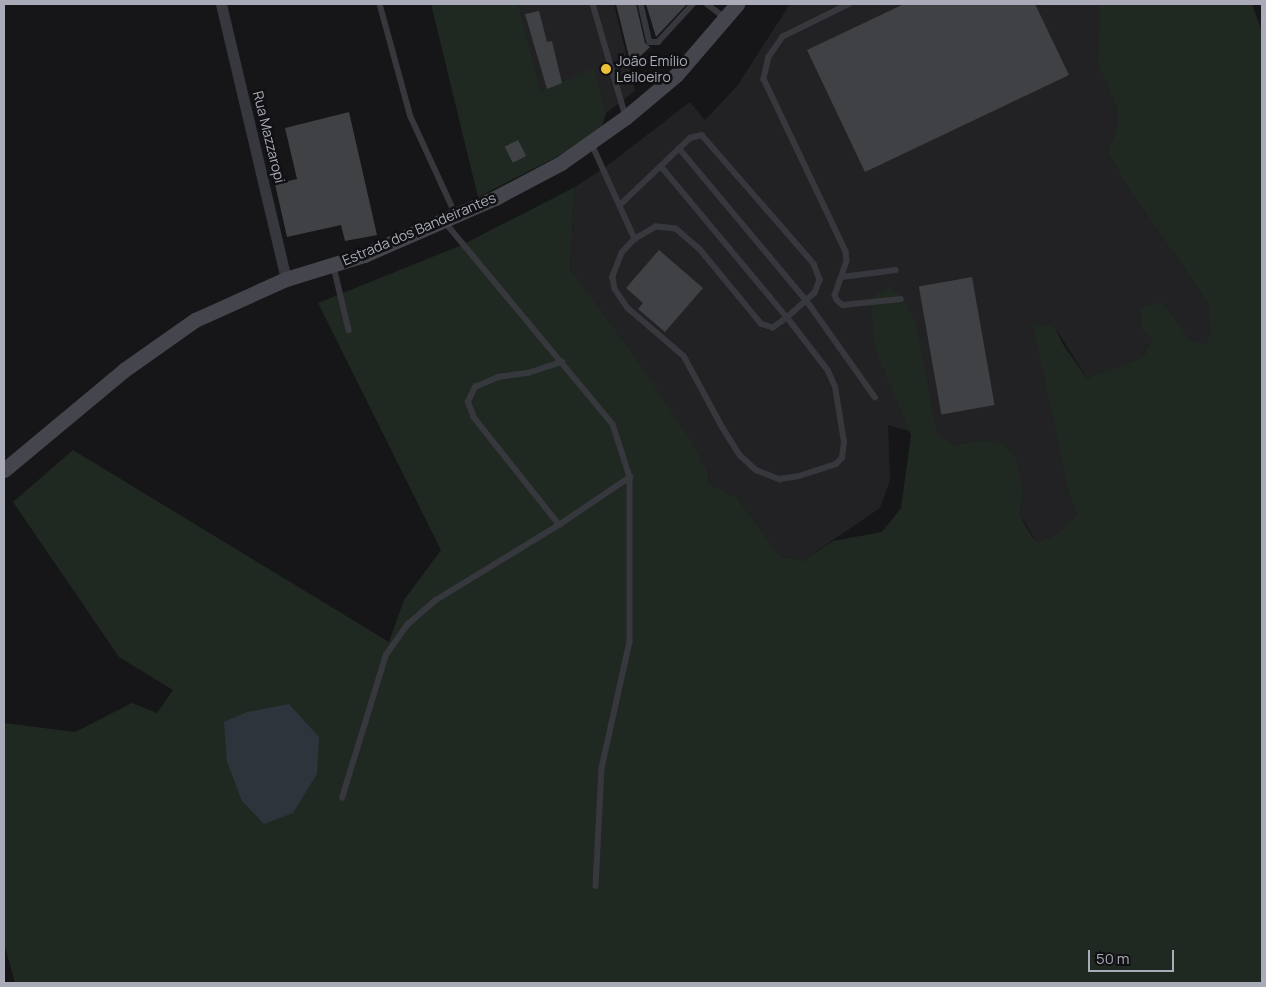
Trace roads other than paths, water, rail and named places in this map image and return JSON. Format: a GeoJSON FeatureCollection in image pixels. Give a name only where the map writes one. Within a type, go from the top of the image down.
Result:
{"type":"FeatureCollection","features":[{"type":"Feature","properties":{"kind":"main road","name":"Estrada dos Bandeirantes"},"geometry":{"type":"LineString","coordinates":[[4,470],[168,337],[224,305],[286,279],[333,265],[450,218],[561,163],[626,117],[676,75],[737,4]]}},
{"type":"Feature","properties":{"kind":"street","name":"Rua Mazzaropi"},"geometry":{"type":"LineString","coordinates":[[221,4],[286,279]]}},
{"type":"Feature","properties":{"kind":"lane"},"geometry":{"type":"LineString","coordinates":[[380,4],[412,116],[450,218],[562,362],[613,424],[630,477],[630,642],[602,768],[596,886]]}},
{"type":"Feature","properties":{"kind":"lane"},"geometry":{"type":"LineString","coordinates":[[592,4],[626,117]]}},
{"type":"Feature","properties":{"kind":"lane"},"geometry":{"type":"LineString","coordinates":[[640,4],[650,42],[658,42],[693,4]]}},
{"type":"Feature","properties":{"kind":"lane"},"geometry":{"type":"LineString","coordinates":[[707,4],[725,18]]}},
{"type":"Feature","properties":{"kind":"lane"},"geometry":{"type":"LineString","coordinates":[[850,4],[783,37],[769,57],[764,79],[846,252],[842,277],[836,294],[842,305],[901,299]]}},
{"type":"Feature","properties":{"kind":"lane"},"geometry":{"type":"LineString","coordinates":[[620,205],[679,148],[695,136],[707,138],[814,264],[819,273],[819,286],[807,301],[787,318],[773,328],[761,324],[700,250],[676,229],[656,227],[635,239],[616,264],[613,277],[621,300],[640,320],[684,356],[740,455],[756,470],[780,479],[799,476],[836,464],[842,458],[844,442],[839,404],[831,379],[787,318],[661,167]]}},
{"type":"Feature","properties":{"kind":"lane"},"geometry":{"type":"LineString","coordinates":[[591,142],[635,239]]}},
{"type":"Feature","properties":{"kind":"lane"},"geometry":{"type":"LineString","coordinates":[[679,148],[807,301],[875,397]]}},
{"type":"Feature","properties":{"kind":"lane"},"geometry":{"type":"LineString","coordinates":[[333,265],[349,330]]}},
{"type":"Feature","properties":{"kind":"lane"},"geometry":{"type":"LineString","coordinates":[[842,277],[896,270]]}},
{"type":"Feature","properties":{"kind":"lane"},"geometry":{"type":"LineString","coordinates":[[559,525],[474,418],[468,402],[474,388],[498,377],[528,373],[562,362]]}},
{"type":"Feature","properties":{"kind":"lane"},"geometry":{"type":"LineString","coordinates":[[342,798],[386,655],[407,625],[436,600],[559,525],[630,477]]}},
{"type":"Feature","properties":{"kind":"place","name":"João Emílio Leiloeiro"},"geometry":{"type":"Point","coordinates":[606,69]}}]}
